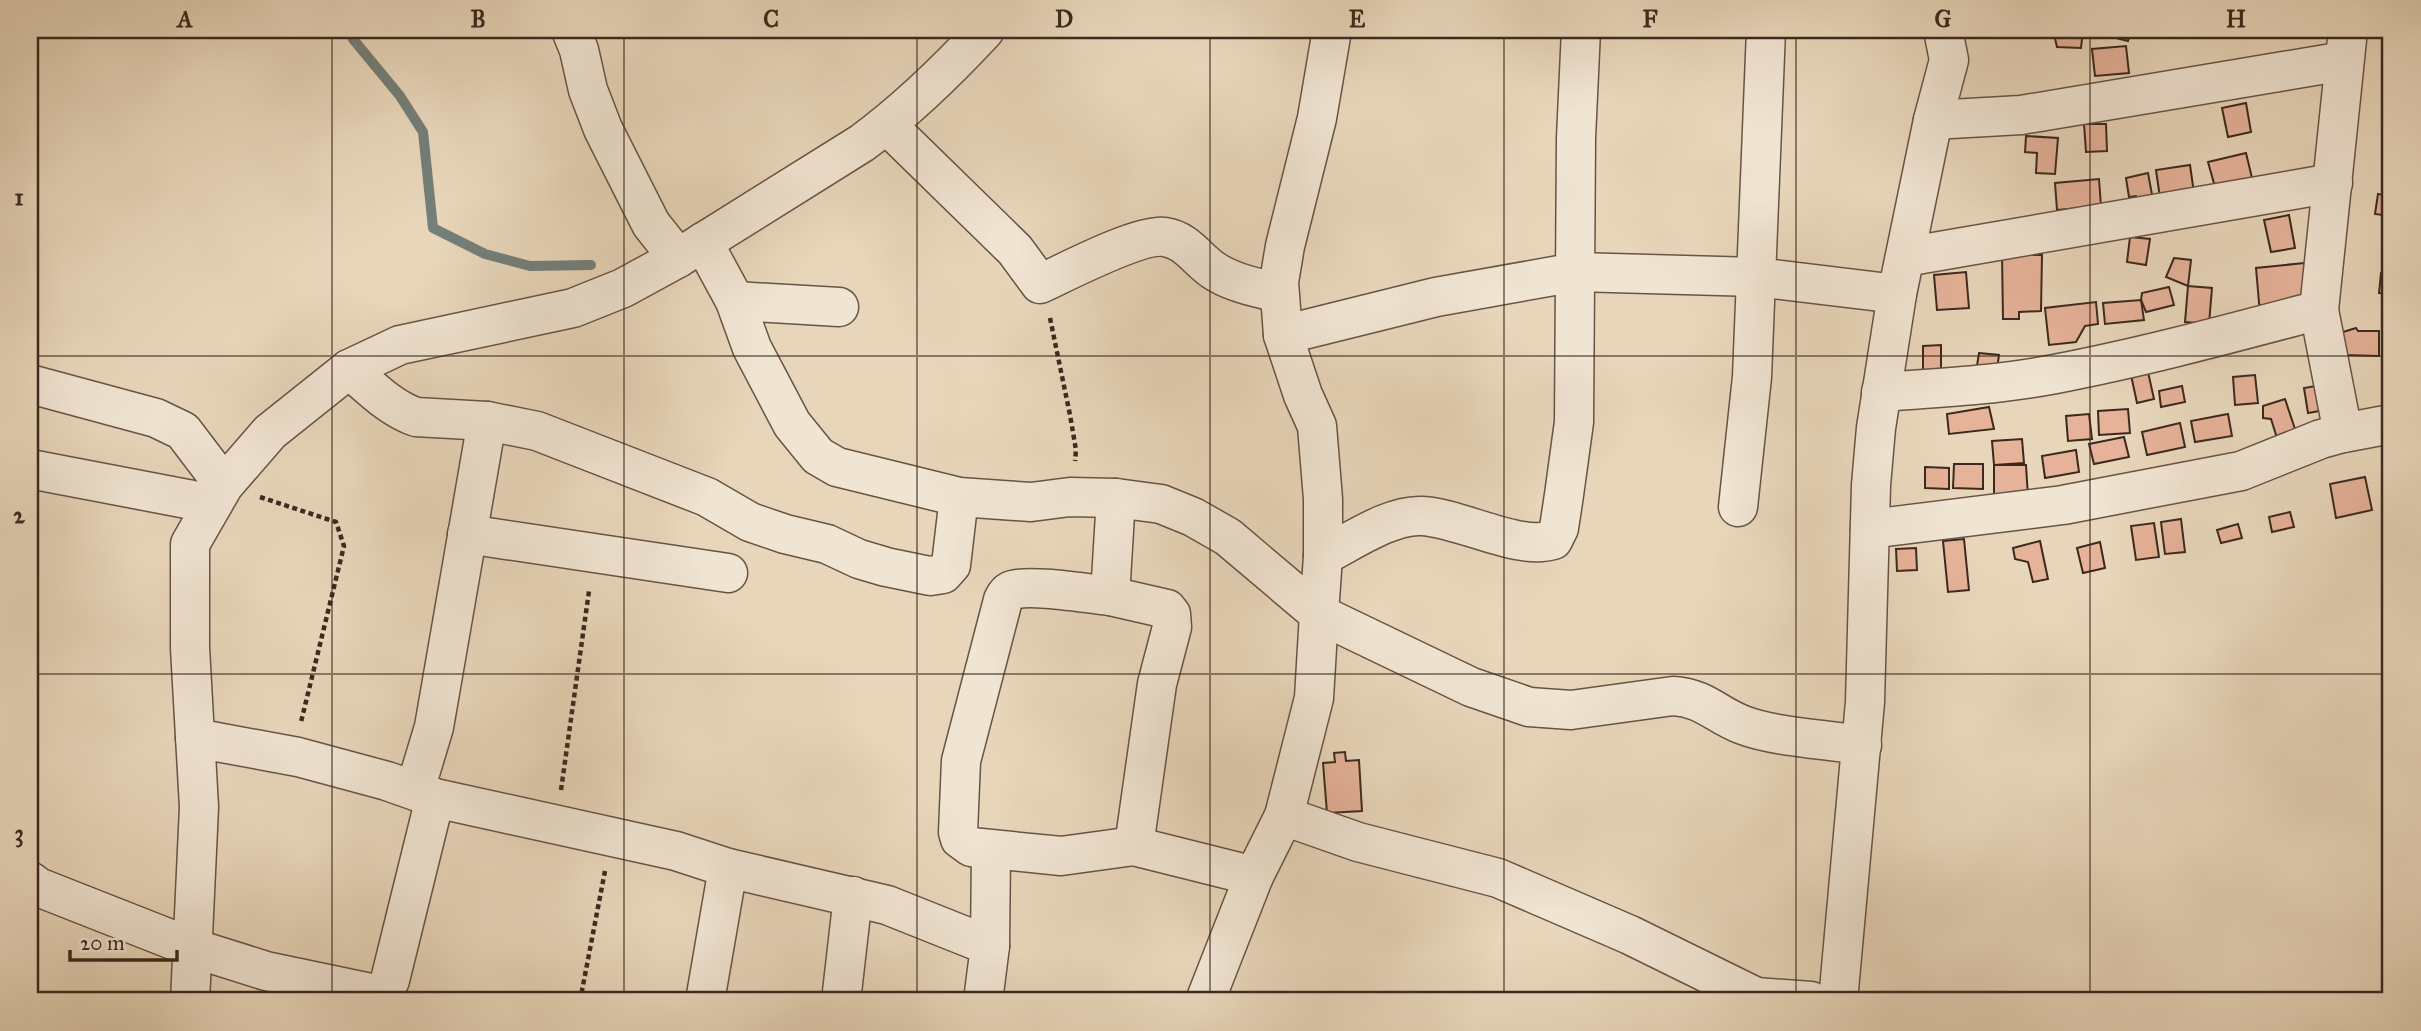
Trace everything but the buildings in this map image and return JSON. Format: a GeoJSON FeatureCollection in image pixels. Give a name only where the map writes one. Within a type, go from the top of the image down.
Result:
{"type":"FeatureCollection","features":[{"type":"Feature","properties":{"kind":"street"},"geometry":{"type":"LineString","coordinates":[[571,30],[579,50],[588,90],[603,129],[651,223],[691,250],[735,301],[752,348],[792,424],[818,456],[837,467],[959,497],[1031,502],[1070,497],[1115,498],[1161,504],[1205,523],[1228,537],[1319,614],[1471,687],[1529,707],[1571,710],[1673,696],[1690,697],[1743,725],[1786,735],[1862,745]]}},
{"type":"Feature","properties":{"kind":"street"},"geometry":{"type":"LineString","coordinates":[[190,1001],[199,807],[190,648],[190,544],[219,495],[270,432],[349,369],[400,345],[573,309],[623,288],[691,250],[887,125],[917,99],[985,30]]}},
{"type":"Feature","properties":{"kind":"street"},"geometry":{"type":"LineString","coordinates":[[1205,1001],[1254,876],[1284,816],[1314,698],[1323,556],[1323,499],[1317,426],[1303,395],[1283,335],[1278,293],[1285,246],[1317,118],[1332,30]]}},
{"type":"Feature","properties":{"kind":"street"},"geometry":{"type":"LineString","coordinates":[[1323,556],[1403,518],[1422,516],[1481,528],[1524,543],[1553,540],[1559,528],[1574,422],[1576,138],[1581,30]]}},
{"type":"Feature","properties":{"kind":"street"},"geometry":{"type":"LineString","coordinates":[[1738,507],[1752,377],[1766,30]]}},
{"type":"Feature","properties":{"kind":"street"},"geometry":{"type":"LineString","coordinates":[[1838,1001],[1862,745],[1873,462],[1881,392],[1896,294],[1950,40]]}},
{"type":"Feature","properties":{"kind":"street"},"geometry":{"type":"LineString","coordinates":[[1933,120],[2021,115],[2346,45],[2319,310],[2343,433]]}},
{"type":"Feature","properties":{"kind":"street"},"geometry":{"type":"LineString","coordinates":[[887,125],[1015,250],[1040,284],[1146,237],[1167,237],[1188,247],[1212,269],[1233,281],[1278,293]]}},
{"type":"Feature","properties":{"kind":"street"},"geometry":{"type":"LineString","coordinates":[[1905,257],[2333,183]]}},
{"type":"Feature","properties":{"kind":"street"},"geometry":{"type":"LineString","coordinates":[[1283,335],[1436,297],[1576,272],[1756,277],[1896,294]]}},
{"type":"Feature","properties":{"kind":"street"},"geometry":{"type":"LineString","coordinates":[[735,301],[839,307]]}},
{"type":"Feature","properties":{"kind":"street"},"geometry":{"type":"LineString","coordinates":[[1881,392],[1959,387],[2054,374],[2173,348],[2319,310]]}},
{"type":"Feature","properties":{"kind":"street"},"geometry":{"type":"LineString","coordinates":[[349,369],[405,413],[486,421],[537,431],[707,497],[750,522],[827,544],[859,559],[886,567],[930,576],[943,574],[951,565],[959,497]]}},
{"type":"Feature","properties":{"kind":"street"},"geometry":{"type":"LineString","coordinates":[[30,384],[156,418],[183,431],[219,495]]}},
{"type":"Feature","properties":{"kind":"street"},"geometry":{"type":"LineString","coordinates":[[30,881],[38,887],[192,948],[266,971],[366,993],[385,992],[425,794],[486,421]]}},
{"type":"Feature","properties":{"kind":"street"},"geometry":{"type":"LineString","coordinates":[[1870,529],[2063,505],[2241,471],[2343,433],[2391,424]]}},
{"type":"Feature","properties":{"kind":"street"},"geometry":{"type":"LineString","coordinates":[[30,469],[219,495]]}},
{"type":"Feature","properties":{"kind":"street"},"geometry":{"type":"LineString","coordinates":[[1110,596],[1115,498]]}},
{"type":"Feature","properties":{"kind":"street"},"geometry":{"type":"LineString","coordinates":[[467,534],[728,573]]}},
{"type":"Feature","properties":{"kind":"street"},"geometry":{"type":"LineString","coordinates":[[1134,846],[1157,684],[1172,620],[1167,609],[1110,596],[1041,589],[1011,590],[1003,600],[961,761],[960,839],[971,847],[1061,856],[1134,846],[1254,876]]}},
{"type":"Feature","properties":{"kind":"street"},"geometry":{"type":"LineString","coordinates":[[195,738],[298,757],[425,794],[676,851],[728,868],[853,896],[887,905],[990,946]]}},
{"type":"Feature","properties":{"kind":"street"},"geometry":{"type":"LineString","coordinates":[[1284,816],[1358,842],[1498,878],[1630,935],[1741,999],[1811,1001]]}},
{"type":"Feature","properties":{"kind":"street"},"geometry":{"type":"LineString","coordinates":[[983,1001],[990,946],[991,850]]}},
{"type":"Feature","properties":{"kind":"street"},"geometry":{"type":"LineString","coordinates":[[705,1001],[728,868]]}},
{"type":"Feature","properties":{"kind":"street"},"geometry":{"type":"LineString","coordinates":[[841,1001],[853,896]]}},
{"type":"Feature","properties":{"kind":"path"},"geometry":{"type":"LineString","coordinates":[[1040,284],[1050,320],[1076,450],[1070,497]]}},
{"type":"Feature","properties":{"kind":"path"},"geometry":{"type":"LineString","coordinates":[[219,495],[336,522],[344,546],[301,722],[298,757]]}},
{"type":"Feature","properties":{"kind":"path"},"geometry":{"type":"LineString","coordinates":[[555,824],[570,735],[594,552]]}},
{"type":"Feature","properties":{"kind":"path"},"geometry":{"type":"LineString","coordinates":[[580,1001],[612,836]]}},
{"type":"Feature","properties":{"kind":"waterway"},"geometry":{"type":"LineString","coordinates":[[348,30],[400,96],[423,132],[433,228],[485,254],[530,266],[591,265]]}}]}
